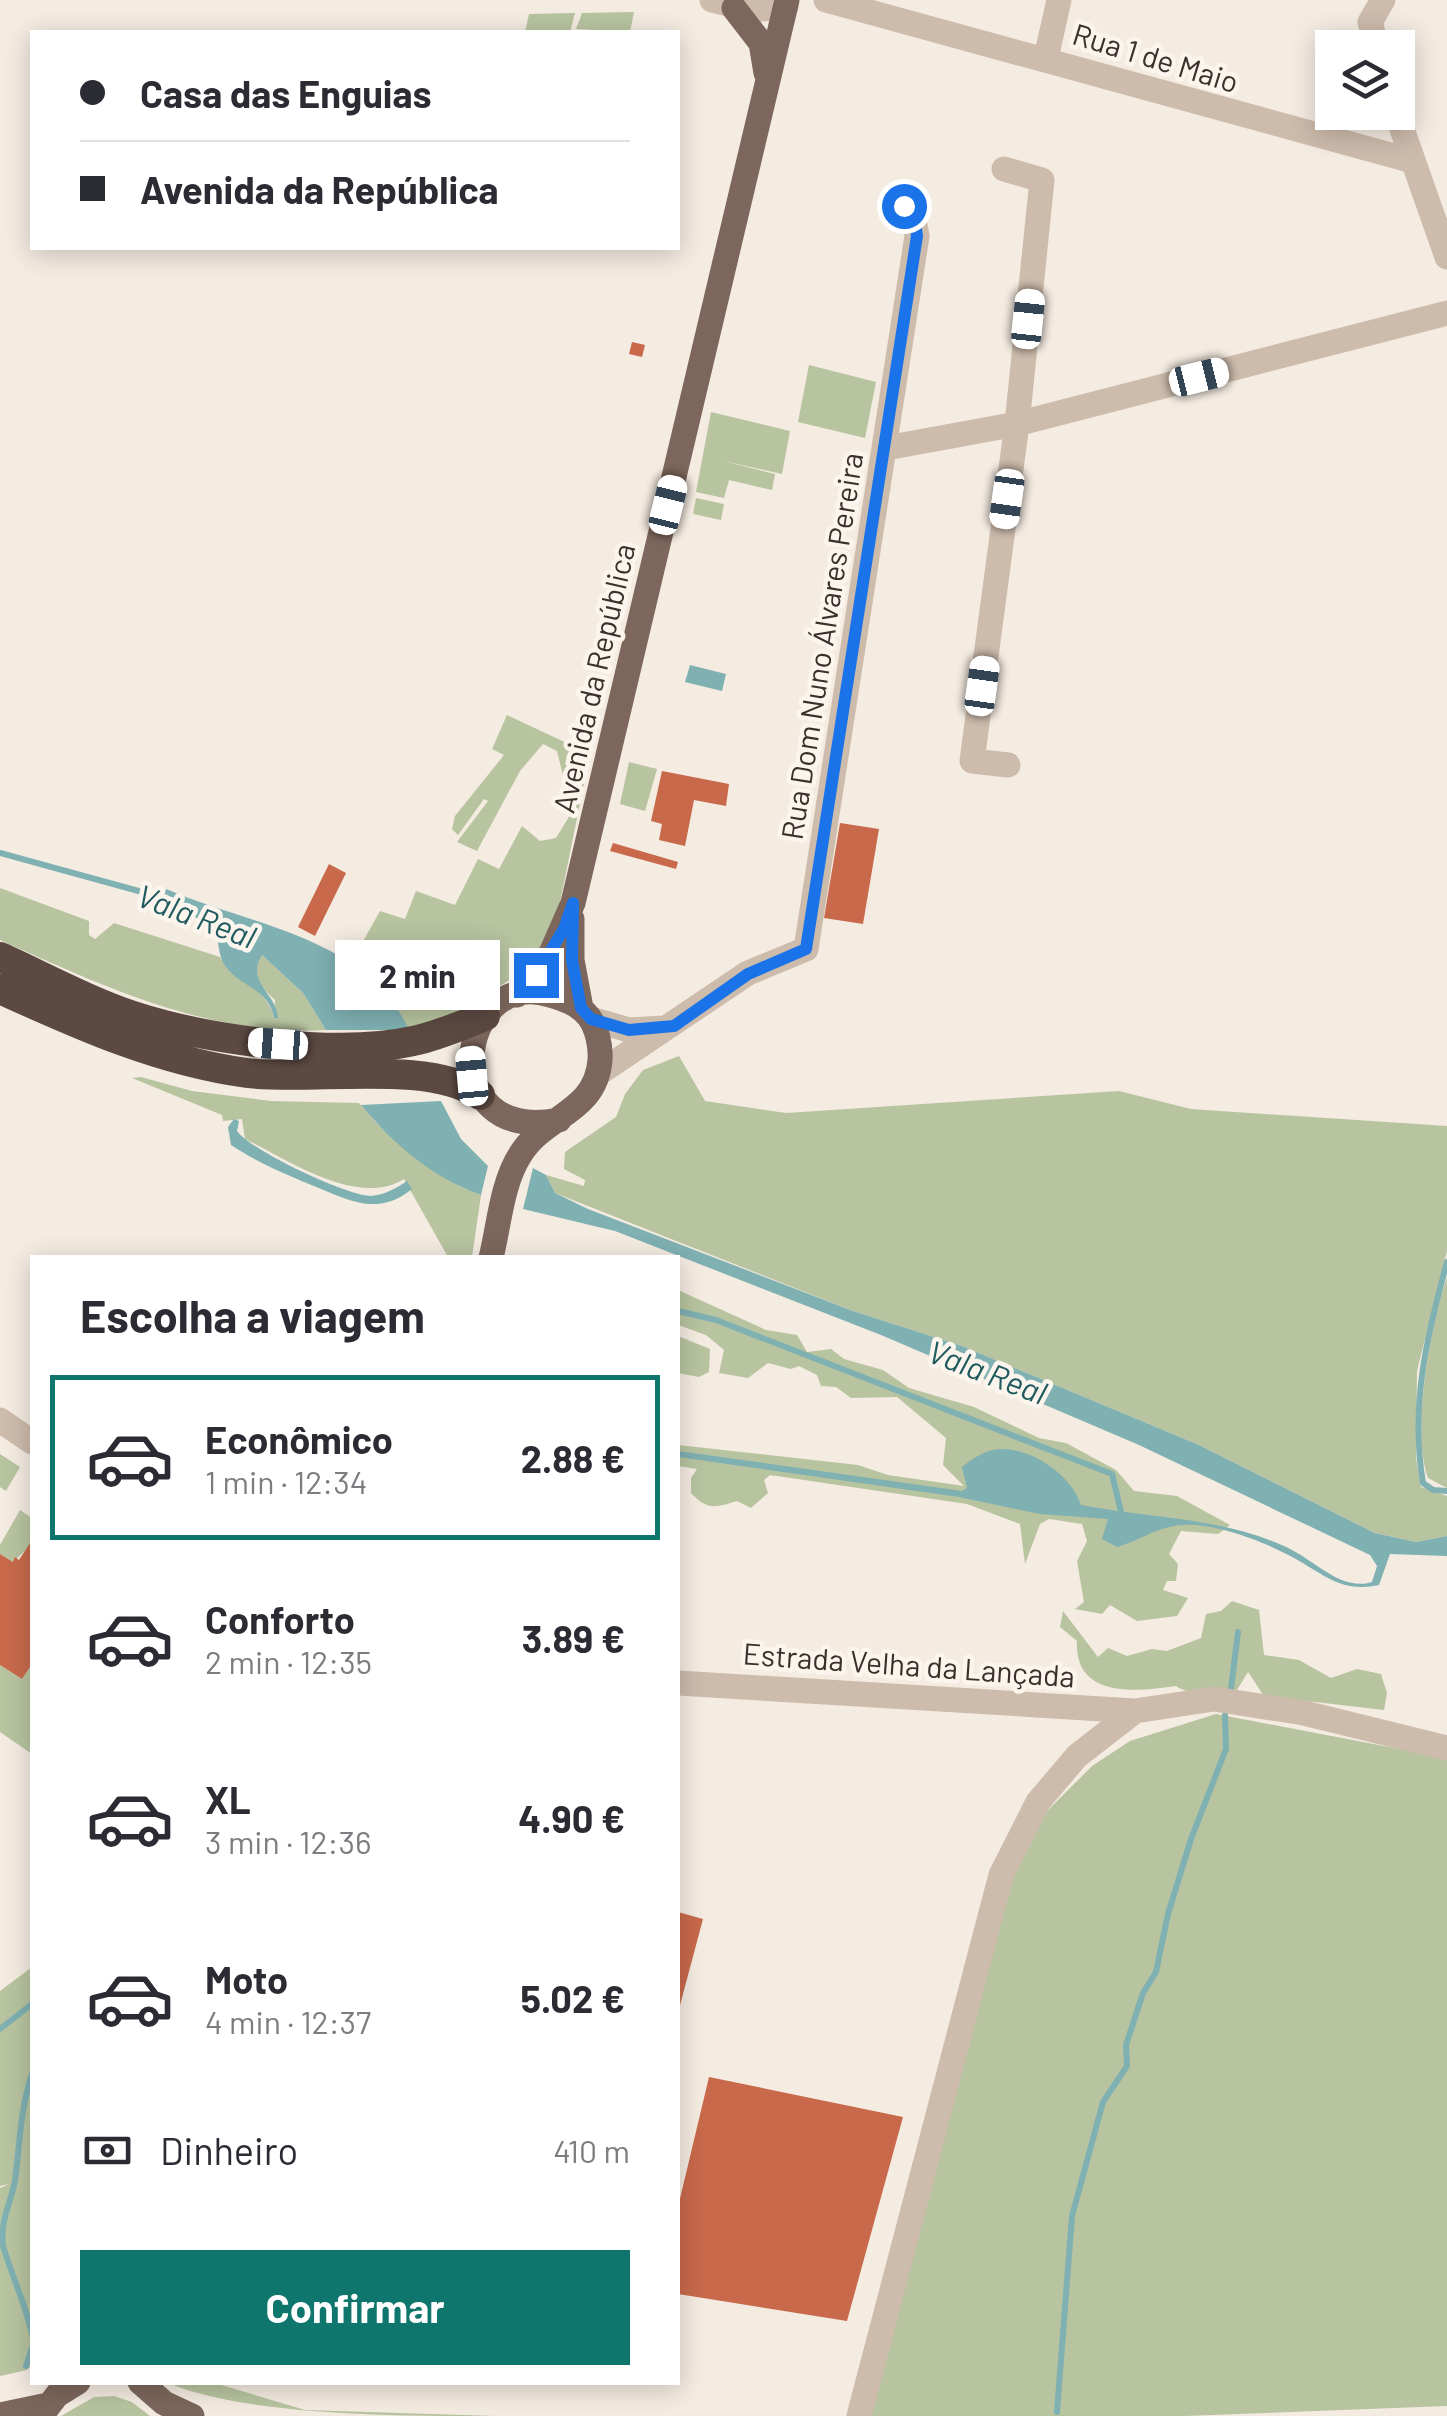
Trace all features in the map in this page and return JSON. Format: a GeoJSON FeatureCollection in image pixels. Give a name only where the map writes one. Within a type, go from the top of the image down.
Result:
{"type":"FeatureCollection","features":[{"type":"Feature","properties":{"kind":"highway"},"geometry":{"type":"LineString","coordinates":[[0,958],[129,1014],[242,1041],[314,1046],[410,1042],[485,1016]]}},
{"type":"Feature","properties":{"kind":"highway"},"geometry":{"type":"LineString","coordinates":[[0,989],[106,1036],[215,1066],[294,1077],[424,1075],[462,1084],[488,1103]]}},
{"type":"Feature","properties":{"kind":"main road","name":"Avenida da República"},"geometry":{"type":"LineString","coordinates":[[517,995],[551,952],[573,903],[767,82],[781,2]]}},
{"type":"Feature","properties":{"kind":"main road"},"geometry":{"type":"LineString","coordinates":[[723,4],[761,43],[767,82]]}},
{"type":"Feature","properties":{"kind":"main road","name":"Avenida da República"},"geometry":{"type":"LineString","coordinates":[[573,903],[572,960],[586,1014]]}},
{"type":"Feature","properties":{"kind":"main road"},"geometry":{"type":"LineString","coordinates":[[492,1255],[511,1173],[532,1139],[577,1109],[600,1073],[601,1053],[586,1014],[542,992],[517,995],[485,1016],[474,1034],[470,1054],[472,1076],[488,1103],[511,1173]]}},
{"type":"Feature","properties":{"kind":"main road"},"geometry":{"type":"LineString","coordinates":[[488,1103],[526,1122],[559,1120]]}},
{"type":"Feature","properties":{"kind":"main road"},"geometry":{"type":"LineString","coordinates":[[140,2385],[168,2409],[192,2416]]}},
{"type":"Feature","properties":{"kind":"main road"},"geometry":{"type":"LineString","coordinates":[[0,2415],[58,2396]]}},
{"type":"Feature","properties":{"kind":"street","name":"Rua 1 de Maio"},"geometry":{"type":"LineString","coordinates":[[826,0],[1409,160]]}},
{"type":"Feature","properties":{"kind":"street"},"geometry":{"type":"LineString","coordinates":[[1046,58],[1059,0]]}},
{"type":"Feature","properties":{"kind":"street"},"geometry":{"type":"LineString","coordinates":[[1372,30],[1370,22],[1383,0]]}},
{"type":"Feature","properties":{"kind":"street"},"geometry":{"type":"LineString","coordinates":[[723,4],[781,2]]}},
{"type":"Feature","properties":{"kind":"street"},"geometry":{"type":"LineString","coordinates":[[1401,130],[1447,257]]}},
{"type":"Feature","properties":{"kind":"street"},"geometry":{"type":"LineString","coordinates":[[1004,169],[1042,180],[1017,424],[972,761],[1008,765]]}},
{"type":"Feature","properties":{"kind":"street","name":"Rua Dom Nuno Álvares Pereira"},"geometry":{"type":"LineString","coordinates":[[600,1073],[748,974],[806,949],[917,236],[914,214],[904,206]]}},
{"type":"Feature","properties":{"kind":"street"},"geometry":{"type":"LineString","coordinates":[[886,448],[1017,424],[1447,313]]}},
{"type":"Feature","properties":{"kind":"street"},"geometry":{"type":"LineString","coordinates":[[586,1014],[629,1030],[674,1026]]}},
{"type":"Feature","properties":{"kind":"street"},"geometry":{"type":"LineString","coordinates":[[0,1420],[30,1441]]}},
{"type":"Feature","properties":{"kind":"street","name":"Estrada Velha da Lançada"},"geometry":{"type":"LineString","coordinates":[[680,1683],[1136,1711],[1214,1699],[1324,1717],[1447,1748]]}},
{"type":"Feature","properties":{"kind":"street"},"geometry":{"type":"LineString","coordinates":[[859,2416],[1000,1875],[1038,1802],[1077,1756],[1136,1711]]}},
{"type":"Feature","properties":{"kind":"green space"},"geometry":{"type":"Polygon","coordinates":[[[634,12],[630,30],[576,29],[582,13],[634,12]]]}},
{"type":"Feature","properties":{"kind":"green space"},"geometry":{"type":"Polygon","coordinates":[[[575,13],[571,30],[525,30],[529,14],[575,13]]]}},
{"type":"Feature","properties":{"kind":"green space"},"geometry":{"type":"Polygon","coordinates":[[[809,365],[876,382],[865,438],[798,422],[809,365]]]}},
{"type":"Feature","properties":{"kind":"green space"},"geometry":{"type":"Polygon","coordinates":[[[711,412],[790,431],[782,474],[723,461],[775,474],[772,490],[729,480],[724,498],[696,492],[711,412]]]}},
{"type":"Feature","properties":{"kind":"green space"},"geometry":{"type":"Polygon","coordinates":[[[696,498],[724,504],[721,520],[693,514],[696,498]]]}},
{"type":"Feature","properties":{"kind":"green space"},"geometry":{"type":"Polygon","coordinates":[[[507,715],[590,754],[556,922],[528,969],[453,1014],[409,1030],[361,968],[351,963],[380,911],[405,919],[416,891],[455,905],[478,859],[499,869],[522,826],[540,841],[556,838],[572,812],[557,751],[543,744],[520,771],[477,851],[457,842],[488,801],[484,799],[458,835],[452,829],[455,816],[504,755],[492,749],[507,715]]]}},
{"type":"Feature","properties":{"kind":"green space"},"geometry":{"type":"Polygon","coordinates":[[[629,762],[657,769],[645,811],[620,804],[629,762]]]}},
{"type":"Feature","properties":{"kind":"green space"},"geometry":{"type":"Polygon","coordinates":[[[0,888],[89,921],[89,935],[95,939],[114,923],[220,957],[265,999],[274,1018],[275,1000],[257,973],[262,955],[303,993],[326,1030],[282,1030],[199,1017],[118,991],[39,958],[0,940],[0,888]]]}},
{"type":"Feature","properties":{"kind":"green space"},"geometry":{"type":"Polygon","coordinates":[[[679,1056],[705,1101],[786,1113],[1119,1091],[1191,1109],[1447,1126],[1447,1251],[1417,1371],[1416,1458],[1421,1487],[1447,1496],[1447,1536],[1416,1542],[1375,1533],[1199,1445],[962,1346],[853,1311],[555,1193],[546,1175],[584,1186],[585,1180],[564,1169],[565,1152],[616,1117],[625,1094],[643,1070],[679,1056]]]}},
{"type":"Feature","properties":{"kind":"green space"},"geometry":{"type":"Polygon","coordinates":[[[132,1078],[192,1091],[271,1101],[359,1103],[414,1157],[481,1195],[472,1255],[447,1255],[404,1179],[366,1188],[323,1178],[245,1139],[242,1119],[223,1121],[222,1115],[132,1078]]]}},
{"type":"Feature","properties":{"kind":"green space"},"geometry":{"type":"Polygon","coordinates":[[[1447,1277],[1447,1488],[1428,1478],[1423,1458],[1422,1406],[1429,1349],[1447,1277]]]}},
{"type":"Feature","properties":{"kind":"green space"},"geometry":{"type":"Polygon","coordinates":[[[680,1291],[766,1330],[797,1335],[807,1352],[831,1349],[844,1359],[883,1370],[909,1388],[974,1407],[1039,1438],[1066,1443],[1116,1470],[1134,1491],[1177,1496],[1230,1525],[1218,1534],[1181,1531],[1169,1554],[1178,1564],[1176,1581],[1167,1581],[1163,1590],[1188,1598],[1177,1616],[1137,1621],[1110,1605],[1102,1614],[1075,1609],[1084,1602],[1077,1561],[1087,1541],[1082,1524],[1049,1519],[1040,1524],[1025,1564],[1020,1524],[967,1504],[770,1475],[764,1480],[768,1493],[751,1508],[737,1501],[707,1505],[691,1493],[691,1478],[697,1469],[680,1466],[680,1445],[858,1465],[888,1475],[964,1486],[943,1465],[946,1438],[897,1397],[851,1398],[836,1387],[821,1386],[817,1375],[799,1366],[791,1369],[768,1363],[748,1378],[719,1373],[724,1350],[706,1335],[680,1326],[680,1291]]]}},
{"type":"Feature","properties":{"kind":"green space"},"geometry":{"type":"Polygon","coordinates":[[[680,1337],[710,1349],[709,1372],[699,1377],[680,1373],[680,1337]]]}},
{"type":"Feature","properties":{"kind":"green space"},"geometry":{"type":"Polygon","coordinates":[[[0,1454],[20,1467],[6,1491],[0,1487],[0,1454]]]}},
{"type":"Feature","properties":{"kind":"green space"},"geometry":{"type":"Polygon","coordinates":[[[20,1510],[30,1517],[30,1546],[13,1562],[0,1554],[0,1545],[20,1510]]]}},
{"type":"Feature","properties":{"kind":"green space"},"geometry":{"type":"Polygon","coordinates":[[[1232,1601],[1259,1610],[1264,1655],[1299,1660],[1331,1678],[1357,1669],[1381,1674],[1387,1693],[1384,1710],[1264,1696],[1248,1672],[1237,1690],[1222,1692],[1197,1693],[1176,1686],[1143,1690],[1110,1687],[1086,1673],[1079,1660],[1077,1641],[1060,1627],[1063,1611],[1098,1657],[1108,1648],[1127,1656],[1152,1649],[1167,1651],[1201,1638],[1206,1614],[1221,1611],[1232,1601]]]}},
{"type":"Feature","properties":{"kind":"green space"},"geometry":{"type":"Polygon","coordinates":[[[0,1665],[22,1679],[30,1667],[30,1753],[0,1732],[0,1665]]]}},
{"type":"Feature","properties":{"kind":"green space"},"geometry":{"type":"Polygon","coordinates":[[[1216,1714],[1447,1758],[1447,2406],[1184,2416],[867,2416],[1007,1882],[1033,1825],[1092,1766],[1130,1741],[1216,1714]]]}},
{"type":"Feature","properties":{"kind":"green space"},"geometry":{"type":"Polygon","coordinates":[[[30,1968],[30,2366],[0,2376],[0,2188],[9,2184],[0,2186],[0,1991],[30,1968]]]}},
{"type":"Feature","properties":{"kind":"green space"},"geometry":{"type":"Polygon","coordinates":[[[174,2385],[222,2385],[305,2410],[495,2416],[326,2412],[282,2408],[239,2402],[174,2385]]]}},
{"type":"Feature","properties":{"kind":"green space"},"geometry":{"type":"Polygon","coordinates":[[[114,2396],[132,2402],[150,2416],[61,2416],[94,2397],[114,2396]]]}},
{"type":"Feature","properties":{"kind":"water"},"geometry":{"type":"Polygon","coordinates":[[[690,665],[726,674],[722,691],[685,682],[690,665]]]}},
{"type":"Feature","properties":{"kind":"water"},"geometry":{"type":"Polygon","coordinates":[[[166,889],[303,938],[336,954],[365,974],[390,999],[409,1030],[326,1030],[303,993],[262,955],[257,972],[276,1009],[278,1018],[274,1018],[266,1000],[226,967],[212,928],[162,905],[166,889]]]}},
{"type":"Feature","properties":{"kind":"water"},"geometry":{"type":"Polygon","coordinates":[[[441,1101],[461,1139],[488,1166],[481,1195],[446,1179],[415,1158],[361,1105],[441,1101]]]}},
{"type":"Feature","properties":{"kind":"water"},"geometry":{"type":"Polygon","coordinates":[[[234,1119],[239,1121],[237,1131],[260,1149],[342,1189],[371,1196],[407,1181],[412,1189],[399,1198],[374,1204],[336,1195],[231,1145],[228,1127],[234,1119]]]}},
{"type":"Feature","properties":{"kind":"water"},"geometry":{"type":"Polygon","coordinates":[[[533,1168],[546,1175],[555,1193],[588,1209],[853,1311],[962,1346],[1199,1445],[1375,1533],[1416,1542],[1447,1536],[1447,1556],[1390,1554],[1379,1585],[1354,1587],[1334,1581],[1269,1546],[1210,1527],[1174,1526],[1117,1547],[1102,1539],[1108,1519],[1040,1514],[959,1497],[680,1457],[680,1451],[962,1491],[967,1488],[962,1467],[989,1451],[1012,1450],[1049,1465],[1069,1484],[1081,1505],[1184,1520],[1259,1536],[1295,1551],[1349,1582],[1372,1582],[1377,1566],[1370,1555],[1139,1445],[881,1335],[615,1231],[523,1209],[533,1168]]]}},
{"type":"Feature","properties":{"kind":"building"},"geometry":{"type":"Polygon","coordinates":[[[632,342],[645,345],[642,357],[629,354],[632,342]]]}},
{"type":"Feature","properties":{"kind":"building"},"geometry":{"type":"Polygon","coordinates":[[[662,771],[729,784],[726,806],[694,800],[685,846],[659,840],[662,824],[651,821],[662,771]]]}},
{"type":"Feature","properties":{"kind":"building"},"geometry":{"type":"Polygon","coordinates":[[[840,823],[879,829],[863,924],[824,918],[840,823]]]}},
{"type":"Feature","properties":{"kind":"building"},"geometry":{"type":"Polygon","coordinates":[[[613,843],[678,862],[676,869],[610,851],[613,843]]]}},
{"type":"Feature","properties":{"kind":"building"},"geometry":{"type":"Polygon","coordinates":[[[329,864],[346,873],[315,936],[298,927],[329,864]]]}},
{"type":"Feature","properties":{"kind":"building"},"geometry":{"type":"Polygon","coordinates":[[[30,1543],[30,1667],[22,1679],[0,1665],[0,1554],[13,1562],[15,1557],[19,1560],[30,1543]]]}},
{"type":"Feature","properties":{"kind":"building"},"geometry":{"type":"Polygon","coordinates":[[[680,1913],[703,1919],[680,2005],[680,1913]]]}},
{"type":"Feature","properties":{"kind":"building"},"geometry":{"type":"Polygon","coordinates":[[[709,2077],[903,2117],[847,2321],[680,2294],[680,2199],[709,2077]]]}},
{"type":"Feature","properties":{"kind":"waterway","name":"Vala Real"},"geometry":{"type":"LineString","coordinates":[[0,853],[164,898]]}},
{"type":"Feature","properties":{"kind":"waterway"},"geometry":{"type":"LineString","coordinates":[[1447,1262],[1427,1344],[1418,1426],[1423,1483],[1433,1490],[1447,1491]]}},
{"type":"Feature","properties":{"kind":"waterway"},"geometry":{"type":"LineString","coordinates":[[680,1311],[716,1320],[1112,1474],[1122,1516]]}},
{"type":"Feature","properties":{"kind":"waterway"},"geometry":{"type":"LineString","coordinates":[[1231,1689],[1238,1632]]}},
{"type":"Feature","properties":{"kind":"waterway"},"geometry":{"type":"LineString","coordinates":[[1057,2412],[1072,2216],[1103,2102],[1127,2066],[1126,2045],[1143,1993],[1156,1972],[1168,1914],[1191,1839],[1226,1749],[1225,1715]]}},
{"type":"Feature","properties":{"kind":"waterway"},"geometry":{"type":"LineString","coordinates":[[0,2029],[30,2006]]}},
{"type":"Feature","properties":{"kind":"waterway"},"geometry":{"type":"LineString","coordinates":[[30,2080],[2,2236],[30,2326]]}},
{"type":"Feature","properties":{"kind":"waterway"},"geometry":{"type":"LineString","coordinates":[[26,2366],[30,2354]]}},
{"type":"Feature","properties":{"kind":"route"},"geometry":{"type":"LineString","coordinates":[[536,975],[564,929],[573,903],[572,960],[581,1008],[591,1019],[629,1030],[674,1026],[748,974],[806,949],[917,236],[914,214],[904,206]]}}]}
